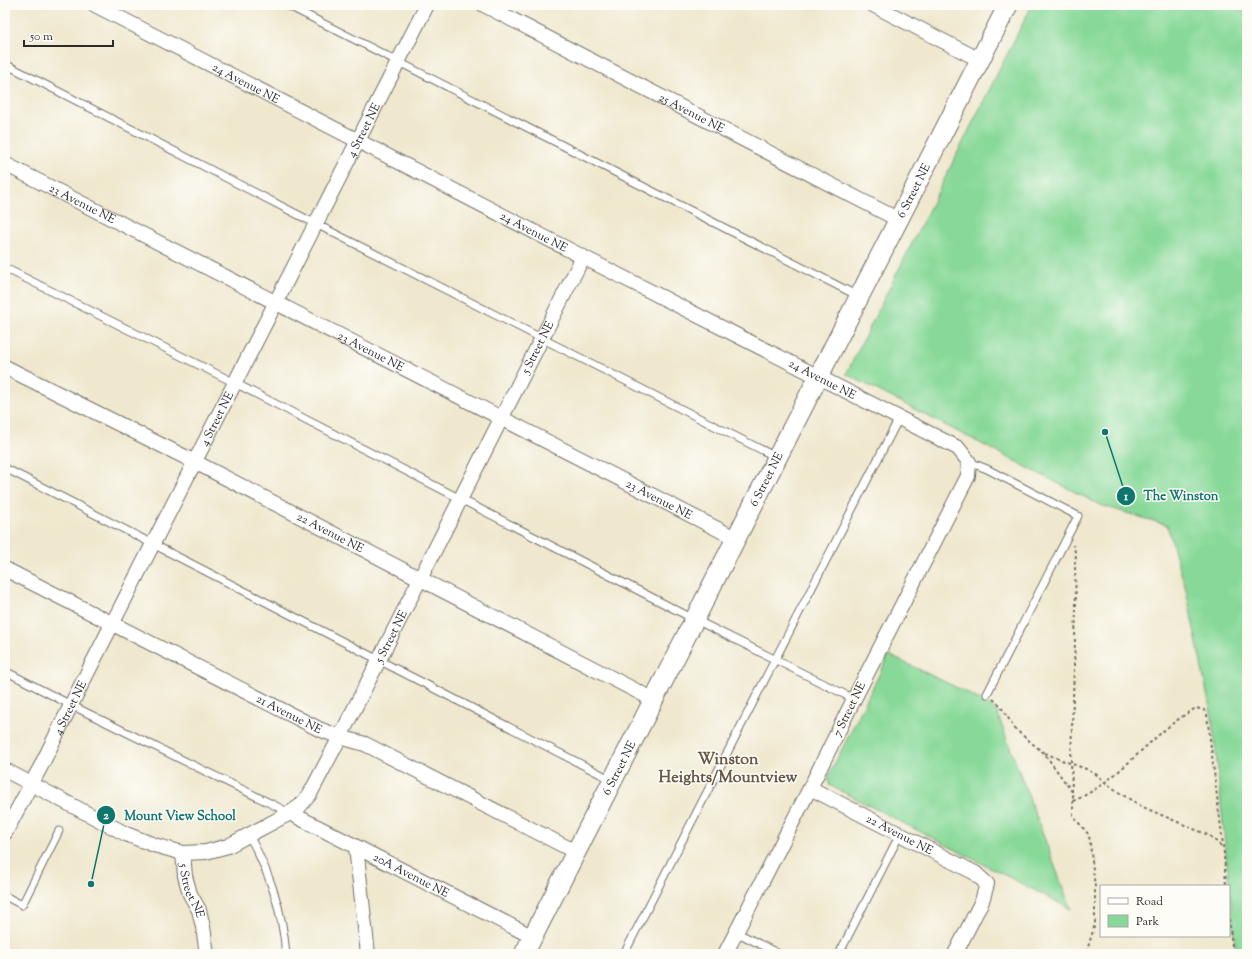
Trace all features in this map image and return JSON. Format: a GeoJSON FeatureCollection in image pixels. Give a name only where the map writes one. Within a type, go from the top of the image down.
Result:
{"type":"FeatureCollection","features":[{"type":"Feature","properties":{"kind":"street","name":"24 Avenue NE"},"geometry":{"type":"LineString","coordinates":[[95,5],[583,257],[958,448],[969,462]]}},
{"type":"Feature","properties":{"kind":"street","name":"4 Street NE"},"geometry":{"type":"LineString","coordinates":[[5,833],[40,768],[427,5]]}},
{"type":"Feature","properties":{"kind":"street","name":"25 Avenue NE"},"geometry":{"type":"LineString","coordinates":[[484,5],[899,220]]}},
{"type":"Feature","properties":{"kind":"street"},"geometry":{"type":"LineString","coordinates":[[873,5],[980,60]]}},
{"type":"Feature","properties":{"kind":"street","name":"6 Street NE"},"geometry":{"type":"LineString","coordinates":[[524,954],[1008,5]]}},
{"type":"Feature","properties":{"kind":"street","name":"23 Avenue NE"},"geometry":{"type":"LineString","coordinates":[[5,164],[737,539]]}},
{"type":"Feature","properties":{"kind":"street","name":"5 Street NE"},"geometry":{"type":"LineString","coordinates":[[207,954],[202,921],[190,894],[185,876],[183,853],[199,853],[217,849],[239,841],[290,813],[300,806],[310,794],[340,738],[583,257]]}},
{"type":"Feature","properties":{"kind":"street","name":"22 Avenue NE"},"geometry":{"type":"LineString","coordinates":[[5,367],[195,462],[654,700]]}},
{"type":"Feature","properties":{"kind":"street","name":"7 Street NE"},"geometry":{"type":"LineString","coordinates":[[725,954],[968,476],[969,462]]}},
{"type":"Feature","properties":{"kind":"street","name":"21 Avenue NE"},"geometry":{"type":"LineString","coordinates":[[5,569],[319,729],[340,738],[365,744],[576,852]]}},
{"type":"Feature","properties":{"kind":"street"},"geometry":{"type":"LineString","coordinates":[[5,770],[140,840],[159,847],[183,853]]}},
{"type":"Feature","properties":{"kind":"street","name":"22 Avenue NE"},"geometry":{"type":"LineString","coordinates":[[810,788],[975,873],[987,884],[982,901],[955,954]]}},
{"type":"Feature","properties":{"kind":"street","name":"20A Avenue NE"},"geometry":{"type":"LineString","coordinates":[[290,813],[533,937]]}},
{"type":"Feature","properties":{"kind":"street"},"geometry":{"type":"LineString","coordinates":[[356,847],[369,953]]}},
{"type":"Feature","properties":{"kind":"lane"},"geometry":{"type":"LineString","coordinates":[[287,5],[860,297]]}},
{"type":"Feature","properties":{"kind":"lane"},"geometry":{"type":"LineString","coordinates":[[5,64],[316,224],[778,458]]}},
{"type":"Feature","properties":{"kind":"lane"},"geometry":{"type":"LineString","coordinates":[[5,268],[235,383],[854,699]]}},
{"type":"Feature","properties":{"kind":"lane"},"geometry":{"type":"LineString","coordinates":[[624,954],[899,418]]}},
{"type":"Feature","properties":{"kind":"lane"},"geometry":{"type":"LineString","coordinates":[[969,462],[987,469],[1078,516],[987,694]]}},
{"type":"Feature","properties":{"kind":"lane"},"geometry":{"type":"LineString","coordinates":[[5,468],[613,780]]}},
{"type":"Feature","properties":{"kind":"lane"},"geometry":{"type":"LineString","coordinates":[[5,671],[290,813]]}},
{"type":"Feature","properties":{"kind":"lane"},"geometry":{"type":"LineString","coordinates":[[5,896],[22,905],[59,831]]}},
{"type":"Feature","properties":{"kind":"lane"},"geometry":{"type":"LineString","coordinates":[[839,954],[900,834]]}},
{"type":"Feature","properties":{"kind":"lane"},"geometry":{"type":"LineString","coordinates":[[249,835],[275,893],[283,926],[286,954]]}},
{"type":"Feature","properties":{"kind":"lane"},"geometry":{"type":"LineString","coordinates":[[736,932],[779,954]]}},
{"type":"Feature","properties":{"kind":"path"},"geometry":{"type":"LineString","coordinates":[[1069,534],[1076,555],[1076,609],[1071,764],[1073,816],[1089,834],[1095,887],[1095,924],[1086,954]]}},
{"type":"Feature","properties":{"kind":"path"},"geometry":{"type":"LineString","coordinates":[[987,694],[998,704],[1016,730],[1044,753],[1072,793]]}},
{"type":"Feature","properties":{"kind":"path"},"geometry":{"type":"LineString","coordinates":[[1073,800],[1086,795],[1104,782],[1162,732],[1188,712],[1196,708],[1204,710],[1207,715],[1226,885]]}},
{"type":"Feature","properties":{"kind":"path"},"geometry":{"type":"LineString","coordinates":[[1044,753],[1086,769],[1099,776],[1104,782],[1143,807],[1210,836],[1223,849]]}},
{"type":"Feature","properties":{"kind":"path"},"geometry":{"type":"LineString","coordinates":[[1230,928],[1233,954]]}},
{"type":"Feature","properties":{"kind":"green space"},"geometry":{"type":"Polygon","coordinates":[[[1032,5],[1247,5],[1247,954],[1236,954],[1213,723],[1186,590],[1167,525],[1100,505],[846,374],[1032,5]]]}},
{"type":"Feature","properties":{"kind":"green space"},"geometry":{"type":"Polygon","coordinates":[[[889,655],[968,693],[996,710],[1071,909],[829,785],[828,777],[889,655]]]}},
{"type":"Feature","properties":{"kind":"place","name":"The Winston"},"geometry":{"type":"Point","coordinates":[1105,432]}},
{"type":"Feature","properties":{"kind":"place","name":"Mount View School"},"geometry":{"type":"Point","coordinates":[91,884]}},
{"type":"Feature","properties":{"kind":"district","name":"Winston Heights/Mountview"},"geometry":{"type":"Point","coordinates":[728,767]}}]}
